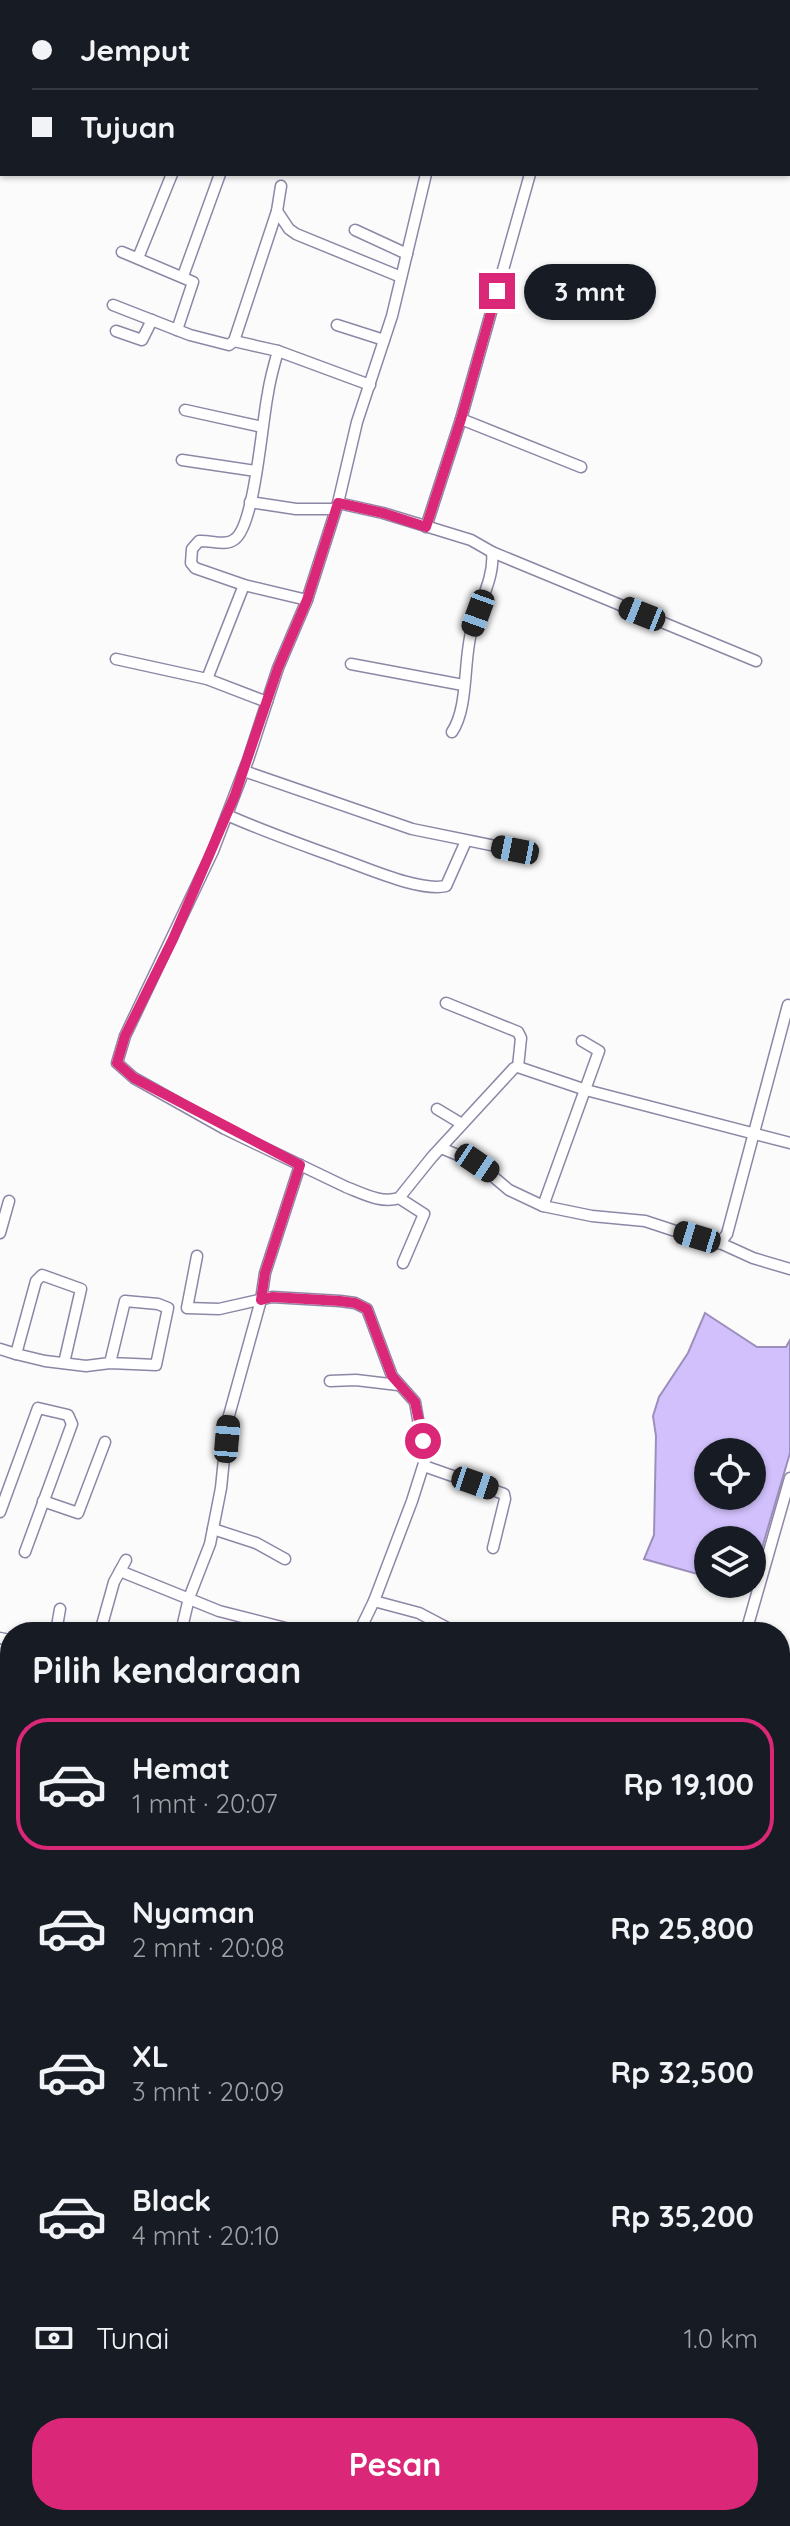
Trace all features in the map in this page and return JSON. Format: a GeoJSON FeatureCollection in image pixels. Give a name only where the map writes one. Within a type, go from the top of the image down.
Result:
{"type":"FeatureCollection","features":[{"type":"Feature","properties":{"kind":"street"},"geometry":{"type":"LineString","coordinates":[[138,258],[171,176]]}},
{"type":"Feature","properties":{"kind":"street"},"geometry":{"type":"LineString","coordinates":[[183,276],[219,176]]}},
{"type":"Feature","properties":{"kind":"street"},"geometry":{"type":"LineString","coordinates":[[426,176],[384,340],[357,422],[336,506],[307,600],[278,668],[227,815],[173,939],[125,1036],[117,1063],[134,1078],[300,1165],[366,1195],[392,1201],[399,1198],[462,1124],[518,1067],[586,1090],[790,1143]]}},
{"type":"Feature","properties":{"kind":"street"},"geometry":{"type":"LineString","coordinates":[[426,527],[461,419],[529,176]]}},
{"type":"Feature","properties":{"kind":"street"},"geometry":{"type":"LineString","coordinates":[[113,305],[177,330],[229,345],[234,341],[277,211],[281,186]]}},
{"type":"Feature","properties":{"kind":"street"},"geometry":{"type":"LineString","coordinates":[[277,211],[296,234],[401,277]]}},
{"type":"Feature","properties":{"kind":"street"},"geometry":{"type":"LineString","coordinates":[[355,230],[407,254]]}},
{"type":"Feature","properties":{"kind":"street"},"geometry":{"type":"LineString","coordinates":[[122,252],[192,280],[194,285],[177,330]]}},
{"type":"Feature","properties":{"kind":"street"},"geometry":{"type":"LineString","coordinates":[[116,331],[142,340],[152,320]]}},
{"type":"Feature","properties":{"kind":"street"},"geometry":{"type":"LineString","coordinates":[[337,325],[384,340]]}},
{"type":"Feature","properties":{"kind":"street"},"geometry":{"type":"LineString","coordinates":[[234,341],[278,351],[370,385]]}},
{"type":"Feature","properties":{"kind":"street"},"geometry":{"type":"LineString","coordinates":[[278,351],[243,526],[236,538],[228,543],[199,541],[190,555],[195,568],[244,585],[307,600]]}},
{"type":"Feature","properties":{"kind":"street"},"geometry":{"type":"LineString","coordinates":[[185,410],[262,427]]}},
{"type":"Feature","properties":{"kind":"street"},"geometry":{"type":"LineString","coordinates":[[461,419],[581,467]]}},
{"type":"Feature","properties":{"kind":"street"},"geometry":{"type":"LineString","coordinates":[[182,460],[256,471]]}},
{"type":"Feature","properties":{"kind":"street"},"geometry":{"type":"LineString","coordinates":[[250,502],[296,509],[336,506],[383,513],[471,540],[492,552],[756,661]]}},
{"type":"Feature","properties":{"kind":"street"},"geometry":{"type":"LineString","coordinates":[[452,732],[461,704],[471,630],[483,600],[493,560],[492,552]]}},
{"type":"Feature","properties":{"kind":"street"},"geometry":{"type":"LineString","coordinates":[[207,679],[244,585]]}},
{"type":"Feature","properties":{"kind":"street"},"geometry":{"type":"LineString","coordinates":[[116,659],[207,679],[267,702]]}},
{"type":"Feature","properties":{"kind":"street"},"geometry":{"type":"LineString","coordinates":[[351,664],[463,685]]}},
{"type":"Feature","properties":{"kind":"street"},"geometry":{"type":"LineString","coordinates":[[244,771],[412,829],[515,850]]}},
{"type":"Feature","properties":{"kind":"street"},"geometry":{"type":"LineString","coordinates":[[227,815],[307,848],[390,876],[439,887],[446,886],[466,841]]}},
{"type":"Feature","properties":{"kind":"street"},"geometry":{"type":"LineString","coordinates":[[446,1003],[518,1032],[521,1038],[518,1067]]}},
{"type":"Feature","properties":{"kind":"street"},"geometry":{"type":"LineString","coordinates":[[720,1243],[727,1234],[788,1005]]}},
{"type":"Feature","properties":{"kind":"street"},"geometry":{"type":"LineString","coordinates":[[543,1206],[599,1051],[582,1041]]}},
{"type":"Feature","properties":{"kind":"street"},"geometry":{"type":"LineString","coordinates":[[437,1109],[462,1124]]}},
{"type":"Feature","properties":{"kind":"street"},"geometry":{"type":"LineString","coordinates":[[441,1148],[477,1163],[509,1190],[543,1206],[592,1216],[645,1221],[720,1243],[753,1258],[790,1269]]}},
{"type":"Feature","properties":{"kind":"street"},"geometry":{"type":"LineString","coordinates":[[183,1622],[189,1598],[210,1544],[221,1488],[228,1419],[261,1300],[265,1273],[300,1165]]}},
{"type":"Feature","properties":{"kind":"street"},"geometry":{"type":"LineString","coordinates":[[399,1198],[424,1214],[403,1263]]}},
{"type":"Feature","properties":{"kind":"street"},"geometry":{"type":"LineString","coordinates":[[0,1233],[9,1201]]}},
{"type":"Feature","properties":{"kind":"street"},"geometry":{"type":"LineString","coordinates":[[197,1256],[187,1308],[243,1306],[272,1297],[355,1303],[367,1309],[386,1363],[398,1385],[415,1402],[423,1441],[424,1466],[366,1622]]}},
{"type":"Feature","properties":{"kind":"street"},"geometry":{"type":"LineString","coordinates":[[16,1354],[36,1281],[42,1275],[78,1285],[81,1289],[64,1363]]}},
{"type":"Feature","properties":{"kind":"street"},"geometry":{"type":"LineString","coordinates":[[0,1349],[86,1366],[110,1363],[156,1365],[168,1308],[125,1301],[110,1363]]}},
{"type":"Feature","properties":{"kind":"street"},"geometry":{"type":"LineString","coordinates":[[330,1381],[356,1380],[398,1385]]}},
{"type":"Feature","properties":{"kind":"street"},"geometry":{"type":"LineString","coordinates":[[0,1512],[38,1408],[68,1415],[72,1418],[72,1424],[25,1552]]}},
{"type":"Feature","properties":{"kind":"street"},"geometry":{"type":"LineString","coordinates":[[43,1501],[78,1513],[105,1442]]}},
{"type":"Feature","properties":{"kind":"street"},"geometry":{"type":"LineString","coordinates":[[424,1466],[504,1494],[493,1548]]}},
{"type":"Feature","properties":{"kind":"street"},"geometry":{"type":"LineString","coordinates":[[749,1622],[790,1478]]}},
{"type":"Feature","properties":{"kind":"street"},"geometry":{"type":"LineString","coordinates":[[213,1529],[256,1543],[285,1559]]}},
{"type":"Feature","properties":{"kind":"street"},"geometry":{"type":"LineString","coordinates":[[102,1622],[107,1601],[126,1560]]}},
{"type":"Feature","properties":{"kind":"street"},"geometry":{"type":"LineString","coordinates":[[120,1571],[254,1622]]}},
{"type":"Feature","properties":{"kind":"street"},"geometry":{"type":"LineString","coordinates":[[374,1601],[419,1613],[436,1622]]}},
{"type":"Feature","properties":{"kind":"street"},"geometry":{"type":"LineString","coordinates":[[58,1622],[60,1609]]}},
{"type":"Feature","properties":{"kind":"shaded area"},"geometry":{"type":"Polygon","coordinates":[[[705,1313],[757,1347],[786,1347],[790,1340],[790,1453],[766,1534],[766,1526],[694,1526],[694,1573],[644,1559],[654,1535],[656,1436],[653,1416],[659,1397],[688,1353],[705,1313]]]}},
{"type":"Feature","properties":{"kind":"route"},"geometry":{"type":"LineString","coordinates":[[423,1441],[415,1402],[392,1376],[367,1309],[340,1301],[272,1297],[261,1300],[265,1273],[300,1165],[165,1096],[119,1068],[117,1063],[125,1036],[213,851],[256,738],[278,668],[307,600],[338,503],[426,527],[461,419],[497,291]]}}]}
